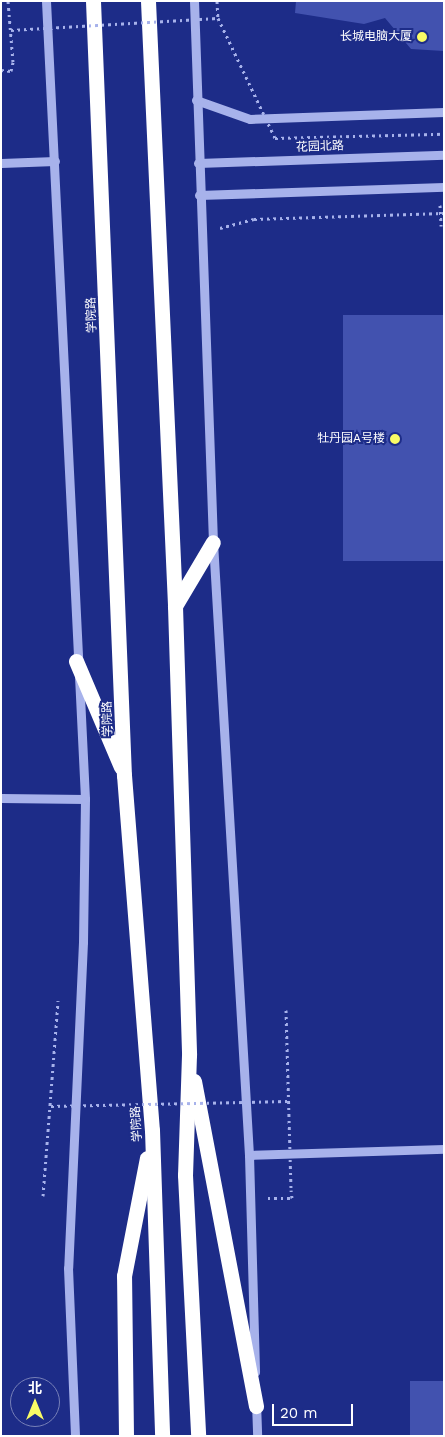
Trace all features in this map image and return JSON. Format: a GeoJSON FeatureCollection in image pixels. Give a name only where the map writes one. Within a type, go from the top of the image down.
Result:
{"type":"FeatureCollection","features":[{"type":"Feature","properties":{"kind":"highway","name":"学院路"},"geometry":{"type":"LineString","coordinates":[[93,1],[124,775],[152,1130],[162,1436]]}},
{"type":"Feature","properties":{"kind":"highway"},"geometry":{"type":"LineString","coordinates":[[148,1],[175,606],[189,1055],[185,1175],[198,1436]]}},
{"type":"Feature","properties":{"kind":"highway"},"geometry":{"type":"LineString","coordinates":[[175,606],[213,542]]}},
{"type":"Feature","properties":{"kind":"highway"},"geometry":{"type":"LineString","coordinates":[[76,661],[124,775]]}},
{"type":"Feature","properties":{"kind":"highway"},"geometry":{"type":"LineString","coordinates":[[189,1055],[256,1406]]}},
{"type":"Feature","properties":{"kind":"highway"},"geometry":{"type":"LineString","coordinates":[[126,1436],[124,1276],[152,1130]]}},
{"type":"Feature","properties":{"kind":"street"},"geometry":{"type":"LineString","coordinates":[[46,1],[55,161],[76,661],[85,800],[83,942],[68,1268],[75,1436]]}},
{"type":"Feature","properties":{"kind":"street"},"geometry":{"type":"LineString","coordinates":[[194,1],[200,234],[213,542],[249,1155],[258,1436]]}},
{"type":"Feature","properties":{"kind":"street"},"geometry":{"type":"LineString","coordinates":[[196,100],[250,119],[444,112]]}},
{"type":"Feature","properties":{"kind":"street","name":"花园北路"},"geometry":{"type":"LineString","coordinates":[[198,163],[444,155]]}},
{"type":"Feature","properties":{"kind":"street"},"geometry":{"type":"LineString","coordinates":[[1,163],[55,161]]}},
{"type":"Feature","properties":{"kind":"street"},"geometry":{"type":"LineString","coordinates":[[199,196],[444,187]]}},
{"type":"Feature","properties":{"kind":"street"},"geometry":{"type":"LineString","coordinates":[[1,798],[85,800]]}},
{"type":"Feature","properties":{"kind":"street"},"geometry":{"type":"LineString","coordinates":[[249,1155],[444,1149]]}},
{"type":"Feature","properties":{"kind":"path"},"geometry":{"type":"LineString","coordinates":[[1,70],[11,71],[13,62],[8,1]]}},
{"type":"Feature","properties":{"kind":"path"},"geometry":{"type":"LineString","coordinates":[[217,1],[218,18],[275,138],[444,134]]}},
{"type":"Feature","properties":{"kind":"path"},"geometry":{"type":"LineString","coordinates":[[11,30],[218,18]]}},
{"type":"Feature","properties":{"kind":"path"},"geometry":{"type":"LineString","coordinates":[[440,200],[441,226]]}},
{"type":"Feature","properties":{"kind":"path"},"geometry":{"type":"LineString","coordinates":[[200,234],[254,219],[442,213]]}},
{"type":"Feature","properties":{"kind":"path"},"geometry":{"type":"LineString","coordinates":[[43,1196],[58,1001]]}},
{"type":"Feature","properties":{"kind":"path"},"geometry":{"type":"LineString","coordinates":[[250,1198],[292,1198],[286,1010]]}},
{"type":"Feature","properties":{"kind":"path"},"geometry":{"type":"LineString","coordinates":[[51,1106],[288,1100]]}},
{"type":"Feature","properties":{"kind":"building","name":"长城电脑大厦"},"geometry":{"type":"Polygon","coordinates":[[[296,1],[444,1],[444,51],[411,49],[385,18],[364,24],[295,13],[296,1]]]}},
{"type":"Feature","properties":{"kind":"building","name":"牡丹园A号楼"},"geometry":{"type":"Polygon","coordinates":[[[343,315],[444,315],[444,561],[343,561],[343,315]]]}},
{"type":"Feature","properties":{"kind":"building"},"geometry":{"type":"Polygon","coordinates":[[[410,1381],[444,1381],[444,1436],[410,1436],[410,1381]]]}},
{"type":"Feature","properties":{"kind":"place","name":"长城电脑大厦"},"geometry":{"type":"Point","coordinates":[422,37]}},
{"type":"Feature","properties":{"kind":"place","name":"牡丹园A号楼"},"geometry":{"type":"Point","coordinates":[395,439]}}]}
